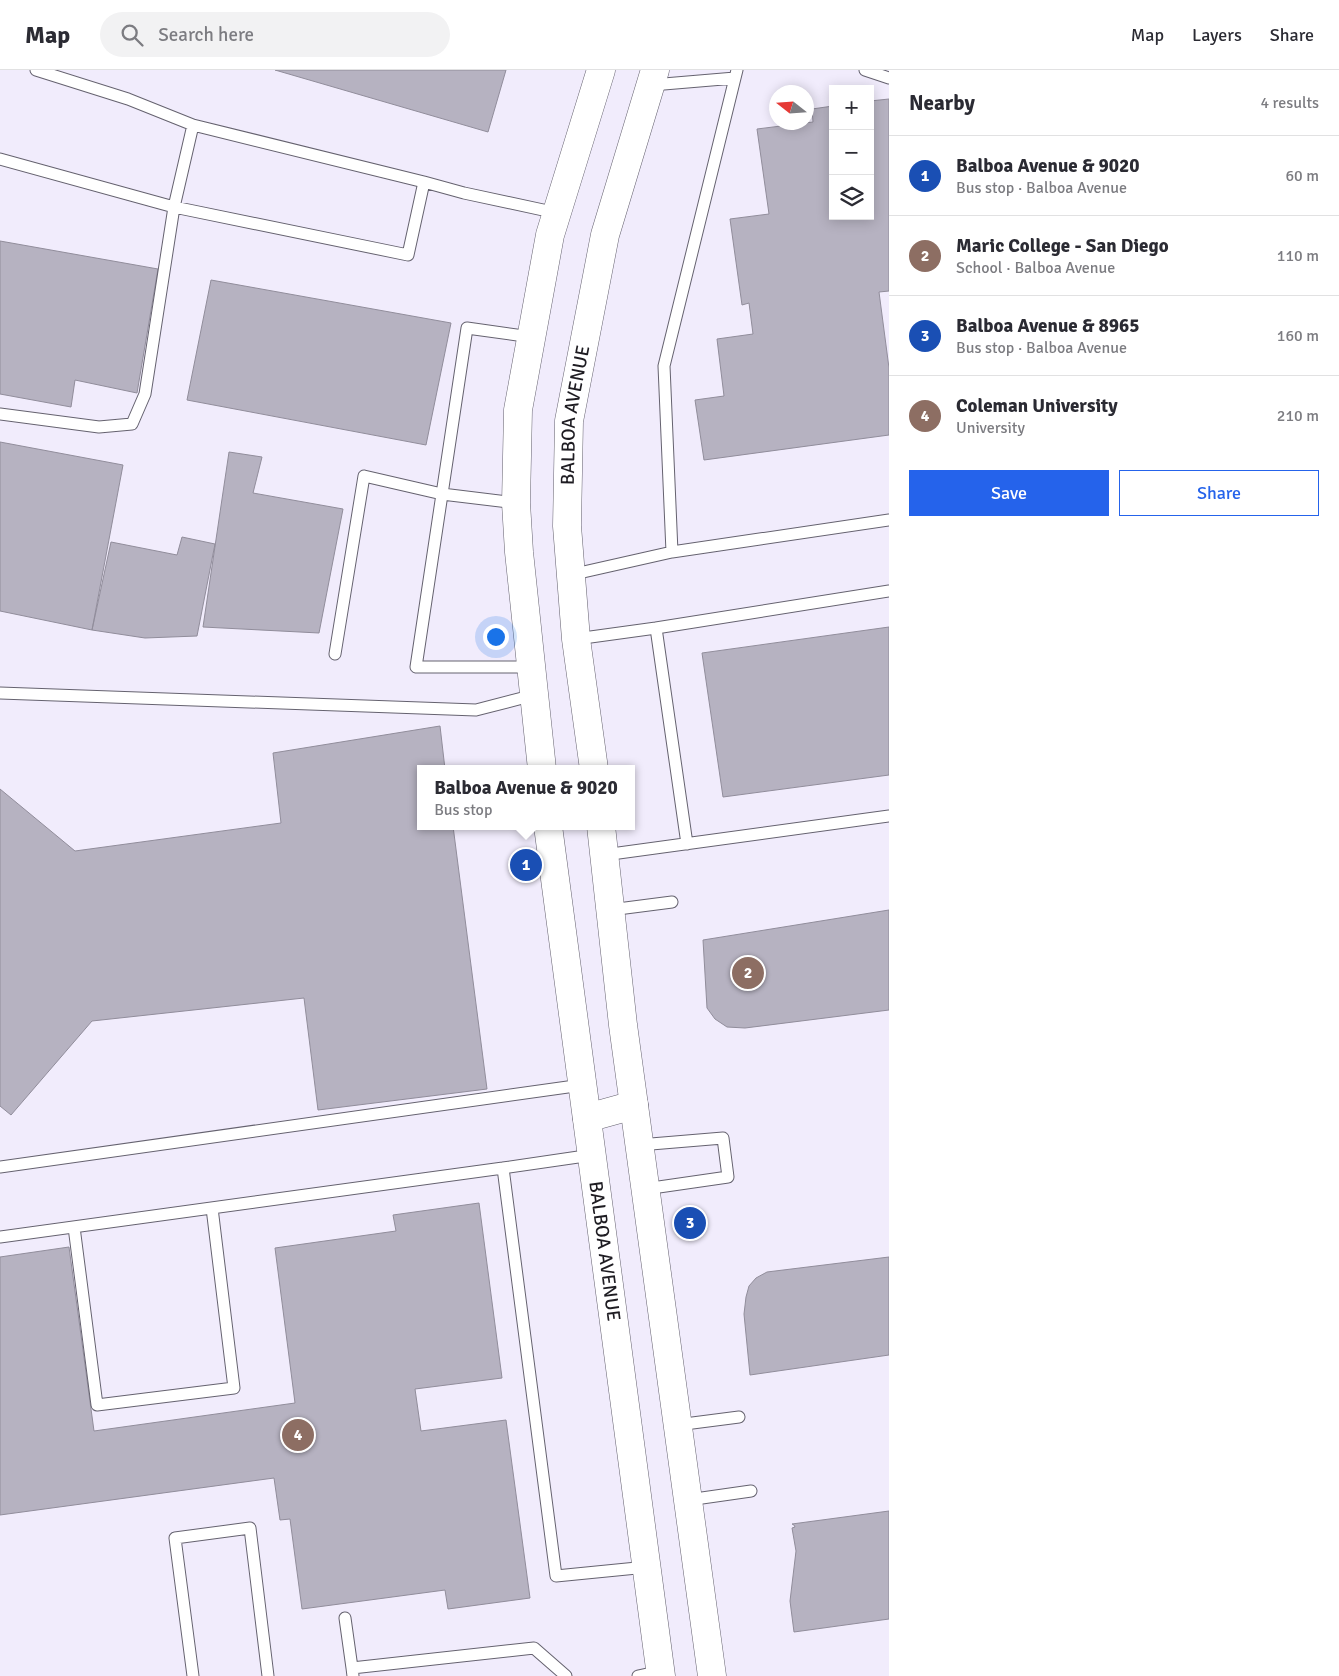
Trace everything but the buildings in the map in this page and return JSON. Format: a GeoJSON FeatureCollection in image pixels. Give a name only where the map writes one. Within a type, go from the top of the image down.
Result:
{"type":"FeatureCollection","features":[{"type":"Feature","properties":{"kind":"main road"},"geometry":{"type":"LineString","coordinates":[[542,765],[519,552],[516,502],[518,410],[550,235],[601,70]]}},
{"type":"Feature","properties":{"kind":"main road","name":"BALBOA AVENUE"},"geometry":{"type":"LineString","coordinates":[[593,765],[576,639],[570,575],[567,526],[569,421],[605,235],[653,78]]}},
{"type":"Feature","properties":{"kind":"main road","name":"BALBOA AVENUE"},"geometry":{"type":"LineString","coordinates":[[549,830],[647,1567],[653,1674]]}},
{"type":"Feature","properties":{"kind":"main road"},"geometry":{"type":"LineString","coordinates":[[601,830],[623,1025],[712,1676]]}},
{"type":"Feature","properties":{"kind":"main road"},"geometry":{"type":"LineString","coordinates":[[586,1118],[634,1105]]}},
{"type":"Feature","properties":{"kind":"lane"},"geometry":{"type":"LineString","coordinates":[[36,70],[128,99],[193,125],[464,193],[557,213]]}},
{"type":"Feature","properties":{"kind":"lane"},"geometry":{"type":"LineString","coordinates":[[869,70],[889,78]]}},
{"type":"Feature","properties":{"kind":"lane"},"geometry":{"type":"LineString","coordinates":[[653,78],[736,74],[664,366],[672,552]]}},
{"type":"Feature","properties":{"kind":"lane"},"geometry":{"type":"LineString","coordinates":[[0,414],[99,427],[132,424],[145,394],[174,207],[193,125]]}},
{"type":"Feature","properties":{"kind":"lane"},"geometry":{"type":"LineString","coordinates":[[0,159],[174,207],[408,255],[424,182]]}},
{"type":"Feature","properties":{"kind":"lane"},"geometry":{"type":"LineString","coordinates":[[531,337],[467,328],[416,667],[532,667]]}},
{"type":"Feature","properties":{"kind":"lane"},"geometry":{"type":"LineString","coordinates":[[335,654],[364,476],[442,494],[516,502]]}},
{"type":"Feature","properties":{"kind":"lane"},"geometry":{"type":"LineString","coordinates":[[570,575],[672,552],[889,520]]}},
{"type":"Feature","properties":{"kind":"lane"},"geometry":{"type":"LineString","coordinates":[[576,639],[889,591]]}},
{"type":"Feature","properties":{"kind":"lane"},"geometry":{"type":"LineString","coordinates":[[656,628],[687,844]]}},
{"type":"Feature","properties":{"kind":"lane"},"geometry":{"type":"LineString","coordinates":[[0,693],[476,710],[534,696]]}},
{"type":"Feature","properties":{"kind":"lane"},"geometry":{"type":"LineString","coordinates":[[604,854],[889,816]]}},
{"type":"Feature","properties":{"kind":"lane"},"geometry":{"type":"LineString","coordinates":[[610,910],[672,902]]}},
{"type":"Feature","properties":{"kind":"lane"},"geometry":{"type":"LineString","coordinates":[[0,1167],[582,1085]]}},
{"type":"Feature","properties":{"kind":"lane"},"geometry":{"type":"LineString","coordinates":[[639,1145],[722,1138],[728,1177],[645,1190]]}},
{"type":"Feature","properties":{"kind":"lane"},"geometry":{"type":"LineString","coordinates":[[0,1237],[592,1155]]}},
{"type":"Feature","properties":{"kind":"lane"},"geometry":{"type":"LineString","coordinates":[[503,1168],[556,1576],[647,1567]]}},
{"type":"Feature","properties":{"kind":"lane"},"geometry":{"type":"LineString","coordinates":[[74,1227],[97,1405],[234,1388],[212,1208]]}},
{"type":"Feature","properties":{"kind":"lane"},"geometry":{"type":"LineString","coordinates":[[677,1425],[739,1417]]}},
{"type":"Feature","properties":{"kind":"lane"},"geometry":{"type":"LineString","coordinates":[[688,1500],[750,1491]]}},
{"type":"Feature","properties":{"kind":"lane"},"geometry":{"type":"LineString","coordinates":[[193,1676],[175,1538],[250,1528],[268,1676]]}},
{"type":"Feature","properties":{"kind":"lane"},"geometry":{"type":"LineString","coordinates":[[345,1618],[353,1672],[534,1648],[566,1676]]}},
{"type":"Feature","properties":{"kind":"place","name":"Balboa Avenue & 9020"},"geometry":{"type":"Point","coordinates":[526,865]}},
{"type":"Feature","properties":{"kind":"place","name":"Maric College - San Diego"},"geometry":{"type":"Point","coordinates":[748,973]}},
{"type":"Feature","properties":{"kind":"place","name":"Balboa Avenue & 8965"},"geometry":{"type":"Point","coordinates":[690,1223]}},
{"type":"Feature","properties":{"kind":"place","name":"Coleman University"},"geometry":{"type":"Point","coordinates":[298,1435]}}]}
